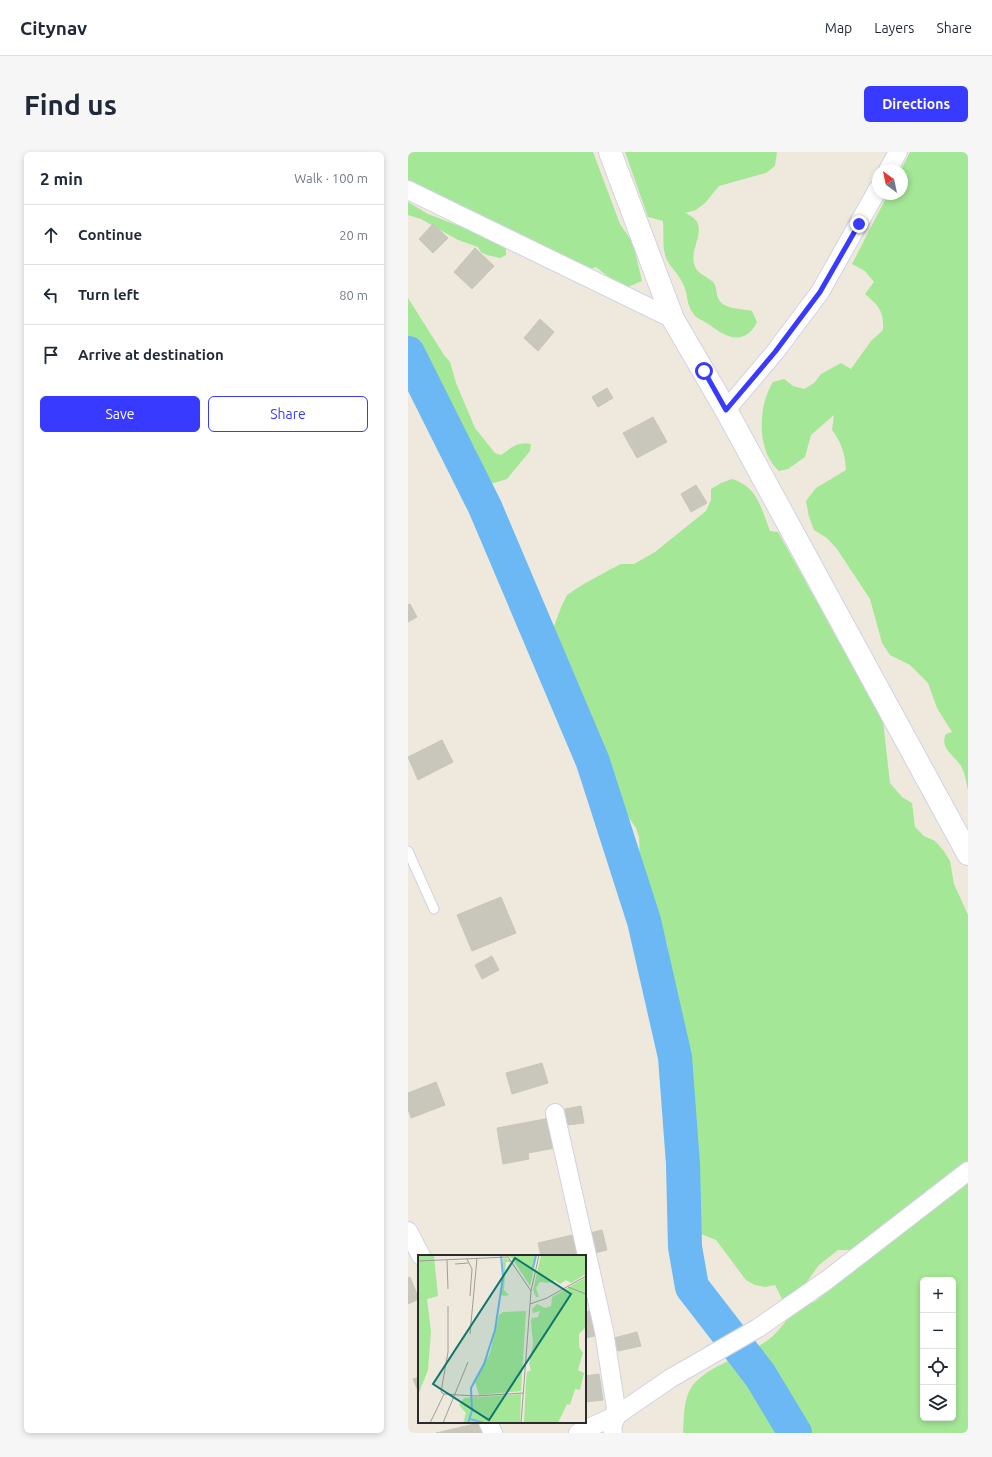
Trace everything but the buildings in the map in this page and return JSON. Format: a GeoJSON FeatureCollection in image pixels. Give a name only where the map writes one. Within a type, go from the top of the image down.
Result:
{"type":"FeatureCollection","features":[{"type":"Feature","properties":{"kind":"street"},"geometry":{"type":"LineString","coordinates":[[610,152],[673,318],[726,410],[968,854]]}},
{"type":"Feature","properties":{"kind":"street"},"geometry":{"type":"LineString","coordinates":[[891,164],[898,152]]}},
{"type":"Feature","properties":{"kind":"street"},"geometry":{"type":"LineString","coordinates":[[408,190],[673,318]]}},
{"type":"Feature","properties":{"kind":"street"},"geometry":{"type":"LineString","coordinates":[[726,410],[775,352],[820,292],[872,200]]}},
{"type":"Feature","properties":{"kind":"street"},"geometry":{"type":"LineString","coordinates":[[555,1113],[604,1332],[617,1415],[612,1426],[613,1433]]}},
{"type":"Feature","properties":{"kind":"street"},"geometry":{"type":"LineString","coordinates":[[578,1433],[617,1415],[672,1378],[758,1328],[827,1280],[968,1171]]}},
{"type":"Feature","properties":{"kind":"street"},"geometry":{"type":"LineString","coordinates":[[408,1231],[420,1255]]}},
{"type":"Feature","properties":{"kind":"street"},"geometry":{"type":"LineString","coordinates":[[488,1423],[493,1433]]}},
{"type":"Feature","properties":{"kind":"lane"},"geometry":{"type":"LineString","coordinates":[[408,851],[434,909]]}},
{"type":"Feature","properties":{"kind":"green space"},"geometry":{"type":"Polygon","coordinates":[[[408,152],[593,152],[620,224],[633,243],[642,281],[628,287],[611,279],[596,267],[585,271],[408,182],[408,152]]]}},
{"type":"Feature","properties":{"kind":"green space"},"geometry":{"type":"Polygon","coordinates":[[[625,152],[777,152],[775,166],[766,173],[719,186],[705,203],[696,210],[685,213],[698,223],[698,236],[693,257],[695,268],[714,283],[720,302],[728,307],[752,311],[757,322],[752,330],[747,334],[741,337],[729,336],[716,330],[696,317],[693,313],[690,308],[685,288],[666,258],[663,221],[648,217],[625,152]]]}},
{"type":"Feature","properties":{"kind":"green space"},"geometry":{"type":"Polygon","coordinates":[[[910,152],[968,152],[968,790],[961,766],[948,751],[944,743],[946,734],[952,732],[937,708],[928,683],[910,665],[890,655],[882,643],[870,599],[837,549],[827,538],[814,530],[809,517],[806,501],[816,488],[846,470],[842,449],[832,430],[834,415],[811,435],[805,457],[788,469],[779,471],[766,452],[763,440],[762,415],[764,403],[773,382],[784,379],[793,386],[804,389],[814,383],[821,374],[841,363],[851,369],[871,341],[883,330],[883,318],[880,309],[865,294],[874,282],[865,271],[852,264],[885,200],[908,200],[908,164],[904,164],[910,152]]]}},
{"type":"Feature","properties":{"kind":"green space"},"geometry":{"type":"Polygon","coordinates":[[[408,202],[428,214],[467,229],[506,247],[506,255],[500,258],[487,255],[481,252],[478,247],[458,240],[421,219],[408,215],[408,202]]]}},
{"type":"Feature","properties":{"kind":"green space"},"geometry":{"type":"Polygon","coordinates":[[[408,298],[450,362],[456,383],[475,428],[495,453],[501,455],[518,444],[531,444],[530,451],[507,479],[487,485],[481,483],[474,468],[477,454],[474,447],[453,417],[444,389],[433,372],[427,369],[408,341],[408,298]]]}},
{"type":"Feature","properties":{"kind":"green space"},"geometry":{"type":"Polygon","coordinates":[[[732,479],[748,487],[761,507],[770,531],[778,532],[883,721],[890,783],[902,797],[912,803],[915,827],[924,836],[935,841],[950,861],[954,884],[968,915],[968,1163],[854,1250],[838,1250],[819,1265],[801,1290],[783,1301],[775,1285],[765,1287],[755,1285],[746,1280],[716,1240],[696,1232],[692,1223],[692,1213],[696,1193],[691,1162],[691,1131],[684,1110],[684,1066],[676,1048],[675,1005],[667,944],[660,926],[645,901],[646,880],[640,862],[639,837],[636,828],[624,811],[617,793],[606,776],[593,762],[594,753],[590,729],[577,702],[575,682],[571,672],[557,658],[552,638],[554,626],[567,595],[582,585],[621,564],[634,564],[655,552],[706,511],[711,500],[711,489],[732,479]]]}},
{"type":"Feature","properties":{"kind":"green space"},"geometry":{"type":"Polygon","coordinates":[[[968,1183],[968,1433],[683,1433],[684,1410],[688,1393],[698,1380],[718,1366],[764,1343],[779,1330],[794,1312],[805,1305],[814,1302],[968,1183]]]}},
{"type":"Feature","properties":{"kind":"waterway"},"geometry":{"type":"LineString","coordinates":[[408,353],[485,507],[593,762],[644,921],[675,1057],[683,1164],[685,1247],[692,1287],[760,1375],[795,1433]]}},
{"type":"Feature","properties":{"kind":"route"},"geometry":{"type":"LineString","coordinates":[[704,371],[726,410],[775,352],[820,292],[859,224]]}}]}
